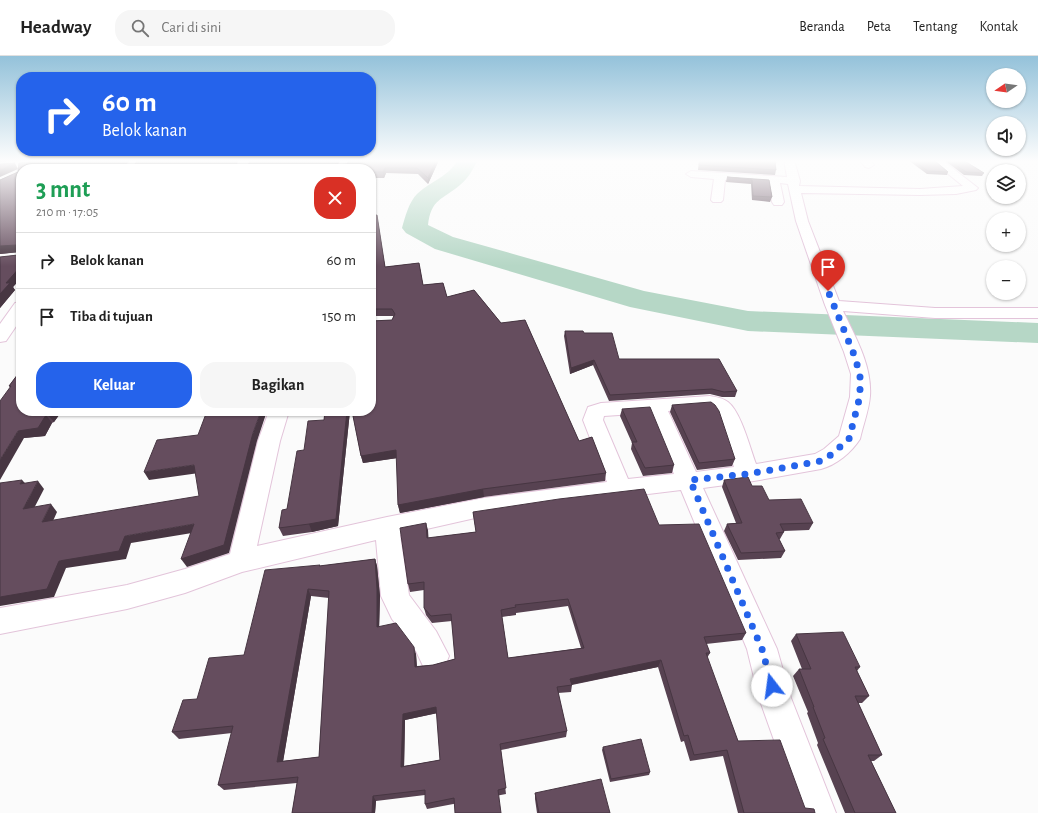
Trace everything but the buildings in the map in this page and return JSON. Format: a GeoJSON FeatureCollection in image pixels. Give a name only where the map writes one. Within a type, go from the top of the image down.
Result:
{"type":"FeatureCollection","features":[{"type":"Feature","properties":{"kind":"highway"},"geometry":{"type":"LineString","coordinates":[[0,337],[16,314]]}},
{"type":"Feature","properties":{"kind":"street"},"geometry":{"type":"LineString","coordinates":[[717,200],[718,195]]}},
{"type":"Feature","properties":{"kind":"street"},"geometry":{"type":"LineString","coordinates":[[777,195],[778,202]]}},
{"type":"Feature","properties":{"kind":"street"},"geometry":{"type":"LineString","coordinates":[[0,621],[127,597],[185,581],[241,561],[387,527],[484,507],[558,496],[748,474],[821,461],[832,454],[849,439],[860,396],[860,374],[853,352],[835,310],[802,221],[796,195]]}},
{"type":"Feature","properties":{"kind":"street"},"geometry":{"type":"LineString","coordinates":[[835,310],[935,313],[1038,313]]}},
{"type":"Feature","properties":{"kind":"street"},"geometry":{"type":"LineString","coordinates":[[621,489],[593,420],[595,412],[610,409],[710,402],[718,404],[724,409],[728,417],[748,474]]}},
{"type":"Feature","properties":{"kind":"street"},"geometry":{"type":"LineString","coordinates":[[656,406],[690,480],[762,649],[775,698],[818,813]]}},
{"type":"Feature","properties":{"kind":"street"},"geometry":{"type":"LineString","coordinates":[[241,561],[269,441],[277,416]]}},
{"type":"Feature","properties":{"kind":"street"},"geometry":{"type":"LineString","coordinates":[[387,527],[395,596],[402,610],[426,641],[434,656]]}},
{"type":"Feature","properties":{"kind":"waterway"},"geometry":{"type":"LineString","coordinates":[[430,195],[425,199],[417,216],[415,228],[444,243],[641,300],[748,321],[1038,333]]}},
{"type":"Feature","properties":{"kind":"route"},"geometry":{"type":"LineString","coordinates":[[772,686],[762,649],[690,480],[748,474],[821,461],[832,454],[849,439],[860,396],[860,374],[853,352],[828,291]]}}]}
